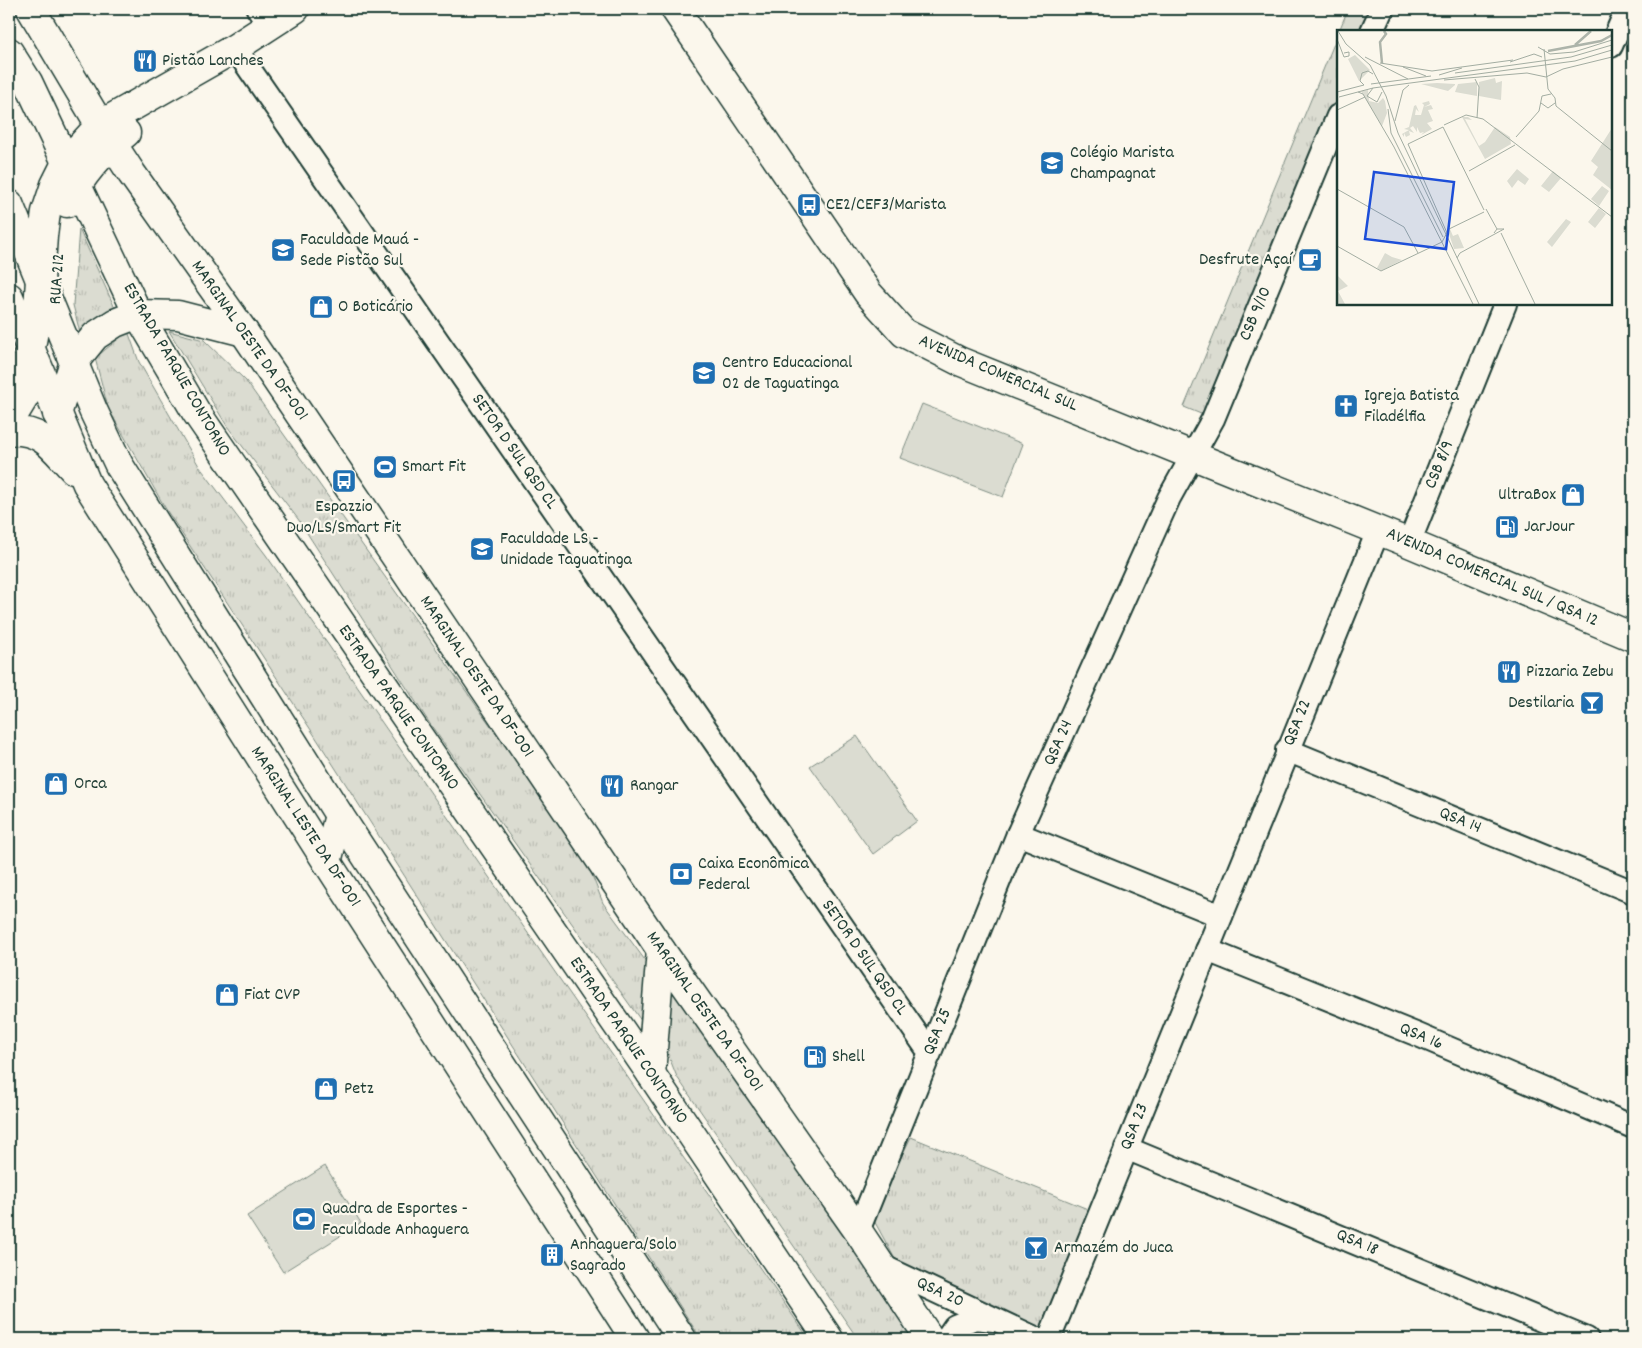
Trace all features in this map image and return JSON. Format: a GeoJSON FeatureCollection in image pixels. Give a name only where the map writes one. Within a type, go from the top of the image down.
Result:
{"type":"FeatureCollection","features":[{"type":"Feature","properties":{"kind":"main road","name":"MARGINAL OESTE DA DF-001"},"geometry":{"type":"LineString","coordinates":[[30,9],[106,134],[244,332],[661,950],[858,1231],[930,1339]]}},
{"type":"Feature","properties":{"kind":"main road","name":"RUA 212"},"geometry":{"type":"LineString","coordinates":[[9,419],[28,393],[35,359],[46,212],[55,185],[72,172],[91,164],[106,134],[235,48],[264,17],[295,9]]}},
{"type":"Feature","properties":{"kind":"main road","name":"AVENIDA COMERCIAL SUL"},"geometry":{"type":"LineString","coordinates":[[675,9],[868,293],[904,333],[959,361],[1378,531]]}},
{"type":"Feature","properties":{"kind":"main road","name":"ESTRADA PARQUE CONTORNO"},"geometry":{"type":"LineString","coordinates":[[9,52],[28,82],[138,314],[196,412],[651,1074],[830,1339]]}},
{"type":"Feature","properties":{"kind":"main road","name":"RUA 212"},"geometry":{"type":"LineString","coordinates":[[9,396],[21,376],[35,359],[48,352],[55,314],[57,264],[72,172]]}},
{"type":"Feature","properties":{"kind":"main road"},"geometry":{"type":"LineString","coordinates":[[9,204],[119,465],[339,815],[682,1339]]}},
{"type":"Feature","properties":{"kind":"main road","name":"MARGINAL LESTE DA DF-001"},"geometry":{"type":"LineString","coordinates":[[9,297],[87,484],[327,862],[635,1339]]}},
{"type":"Feature","properties":{"kind":"main road"},"geometry":{"type":"LineString","coordinates":[[57,414],[74,362],[94,336],[115,323],[138,314],[178,315],[244,332]]}},
{"type":"Feature","properties":{"kind":"main road"},"geometry":{"type":"LineString","coordinates":[[9,431],[24,430],[52,445],[87,484]]}},
{"type":"Feature","properties":{"kind":"main road","name":"AVENIDA COMERCIAL SUL / QSA 12"},"geometry":{"type":"LineString","coordinates":[[1378,531],[1633,637]]}},
{"type":"Feature","properties":{"kind":"main road"},"geometry":{"type":"LineString","coordinates":[[327,862],[339,815]]}},
{"type":"Feature","properties":{"kind":"main road"},"geometry":{"type":"LineString","coordinates":[[651,1074],[661,950]]}},
{"type":"Feature","properties":{"kind":"street"},"geometry":{"type":"LineString","coordinates":[[1372,30],[1382,9]]}},
{"type":"Feature","properties":{"kind":"street"},"geometry":{"type":"LineString","coordinates":[[1612,44],[1627,9]]}},
{"type":"Feature","properties":{"kind":"street","name":"SETOR D SUL QSD CL"},"geometry":{"type":"LineString","coordinates":[[235,48],[930,1053]]}},
{"type":"Feature","properties":{"kind":"street","name":"CSB 9/10"},"geometry":{"type":"LineString","coordinates":[[1193,456],[1213,419],[1336,130]]}},
{"type":"Feature","properties":{"kind":"street","name":"CSB 8/9"},"geometry":{"type":"LineString","coordinates":[[1409,543],[1504,305]]}},
{"type":"Feature","properties":{"kind":"street","name":"QSA 24"},"geometry":{"type":"LineString","coordinates":[[1018,834],[1169,498],[1193,456]]}},
{"type":"Feature","properties":{"kind":"street","name":"QSA 22"},"geometry":{"type":"LineString","coordinates":[[1221,916],[1287,750],[1378,531]]}},
{"type":"Feature","properties":{"kind":"street","name":"QSA 14"},"geometry":{"type":"LineString","coordinates":[[1287,750],[1633,892]]}},
{"type":"Feature","properties":{"kind":"street"},"geometry":{"type":"LineString","coordinates":[[1018,834],[1221,916]]}},
{"type":"Feature","properties":{"kind":"street","name":"QSA 25"},"geometry":{"type":"LineString","coordinates":[[858,1231],[1018,834]]}},
{"type":"Feature","properties":{"kind":"street","name":"QSA 23"},"geometry":{"type":"LineString","coordinates":[[1049,1339],[1221,916]]}},
{"type":"Feature","properties":{"kind":"street","name":"QSA 16"},"geometry":{"type":"LineString","coordinates":[[1207,950],[1427,1039],[1633,1127]]}},
{"type":"Feature","properties":{"kind":"street","name":"QSA 18"},"geometry":{"type":"LineString","coordinates":[[1126,1148],[1587,1339]]}},
{"type":"Feature","properties":{"kind":"street","name":"QSA 20"},"geometry":{"type":"LineString","coordinates":[[882,1266],[1037,1339]]}},
{"type":"Feature","properties":{"kind":"street","name":"QSA 20"},"geometry":{"type":"LineString","coordinates":[[946,1339],[956,1326],[975,1318],[997,1320]]}},
{"type":"Feature","properties":{"kind":"green space"},"geometry":{"type":"Polygon","coordinates":[[[1348,9],[1382,9],[1372,30],[1339,30],[1348,9]]]}},
{"type":"Feature","properties":{"kind":"green space"},"geometry":{"type":"Polygon","coordinates":[[[1337,36],[1337,118],[1213,419],[1184,407],[1337,36]]]}},
{"type":"Feature","properties":{"kind":"green space"},"geometry":{"type":"Polygon","coordinates":[[[79,229],[119,317],[82,341],[73,305],[79,229]]]}},
{"type":"Feature","properties":{"kind":"green space"},"geometry":{"type":"Polygon","coordinates":[[[128,331],[139,362],[199,466],[266,555],[809,1339],[701,1339],[313,733],[167,511],[108,408],[95,358],[128,331]]]}},
{"type":"Feature","properties":{"kind":"green space"},"geometry":{"type":"Polygon","coordinates":[[[169,331],[204,340],[246,381],[586,860],[603,903],[650,967],[647,1029],[430,724],[298,519],[227,426],[169,331]]]}},
{"type":"Feature","properties":{"kind":"green space"},"geometry":{"type":"Polygon","coordinates":[[[922,404],[1023,444],[1003,497],[900,458],[922,404]]]}},
{"type":"Feature","properties":{"kind":"green space"},"geometry":{"type":"Polygon","coordinates":[[[857,736],[917,821],[873,854],[810,766],[857,736]]]}},
{"type":"Feature","properties":{"kind":"green space"},"geometry":{"type":"Polygon","coordinates":[[[672,985],[918,1339],[858,1339],[677,1077],[667,1052],[672,985]]]}},
{"type":"Feature","properties":{"kind":"green space"},"geometry":{"type":"Polygon","coordinates":[[[911,1137],[1095,1212],[1048,1333],[901,1270],[872,1217],[911,1137]]]}},
{"type":"Feature","properties":{"kind":"green space","name":"Quadra de Esportes - Faculdade Anhaguera"},"geometry":{"type":"Polygon","coordinates":[[[325,1166],[361,1223],[283,1272],[247,1216],[325,1166]]]}},
{"type":"Feature","properties":{"kind":"place","name":"Pistão Lanches"},"geometry":{"type":"Point","coordinates":[145,61]}},
{"type":"Feature","properties":{"kind":"place","name":"Colégio Marista Champagnat"},"geometry":{"type":"Point","coordinates":[1052,163]}},
{"type":"Feature","properties":{"kind":"place","name":"CE2/CEF3/Marista"},"geometry":{"type":"Point","coordinates":[809,205]}},
{"type":"Feature","properties":{"kind":"place","name":"Faculdade Mauá - Sede Pistão Sul"},"geometry":{"type":"Point","coordinates":[283,250]}},
{"type":"Feature","properties":{"kind":"place","name":"Desfrute Açaí"},"geometry":{"type":"Point","coordinates":[1310,260]}},
{"type":"Feature","properties":{"kind":"place","name":"O Boticário"},"geometry":{"type":"Point","coordinates":[321,307]}},
{"type":"Feature","properties":{"kind":"place","name":"Centro Educacional 02 de Taguatinga"},"geometry":{"type":"Point","coordinates":[704,373]}},
{"type":"Feature","properties":{"kind":"place","name":"Igreja Batista Filadélfia"},"geometry":{"type":"Point","coordinates":[1346,406]}},
{"type":"Feature","properties":{"kind":"place","name":"Smart Fit"},"geometry":{"type":"Point","coordinates":[385,467]}},
{"type":"Feature","properties":{"kind":"place","name":"Espazzio Duo/LS/Smart Fit"},"geometry":{"type":"Point","coordinates":[344,481]}},
{"type":"Feature","properties":{"kind":"place","name":"UltraBox"},"geometry":{"type":"Point","coordinates":[1573,495]}},
{"type":"Feature","properties":{"kind":"place","name":"JarJour"},"geometry":{"type":"Point","coordinates":[1507,527]}},
{"type":"Feature","properties":{"kind":"place","name":"Faculdade LS - Unidade Taguatinga"},"geometry":{"type":"Point","coordinates":[482,549]}},
{"type":"Feature","properties":{"kind":"place","name":"Pizzaria Zebu"},"geometry":{"type":"Point","coordinates":[1509,672]}},
{"type":"Feature","properties":{"kind":"place","name":"Destilaria"},"geometry":{"type":"Point","coordinates":[1592,703]}},
{"type":"Feature","properties":{"kind":"place","name":"Orca"},"geometry":{"type":"Point","coordinates":[56,784]}},
{"type":"Feature","properties":{"kind":"place","name":"Rangar"},"geometry":{"type":"Point","coordinates":[612,786]}},
{"type":"Feature","properties":{"kind":"place","name":"Caixa Econômica Federal"},"geometry":{"type":"Point","coordinates":[681,874]}},
{"type":"Feature","properties":{"kind":"place","name":"Fiat CVP"},"geometry":{"type":"Point","coordinates":[227,995]}},
{"type":"Feature","properties":{"kind":"place","name":"Shell"},"geometry":{"type":"Point","coordinates":[815,1057]}},
{"type":"Feature","properties":{"kind":"place","name":"Petz"},"geometry":{"type":"Point","coordinates":[326,1089]}},
{"type":"Feature","properties":{"kind":"place","name":"Quadra de Esportes - Faculdade Anhaguera"},"geometry":{"type":"Point","coordinates":[304,1219]}},
{"type":"Feature","properties":{"kind":"place","name":"Armazém do Juca"},"geometry":{"type":"Point","coordinates":[1036,1248]}},
{"type":"Feature","properties":{"kind":"place","name":"Anhaguera/Solo Sagrado"},"geometry":{"type":"Point","coordinates":[552,1255]}}]}
